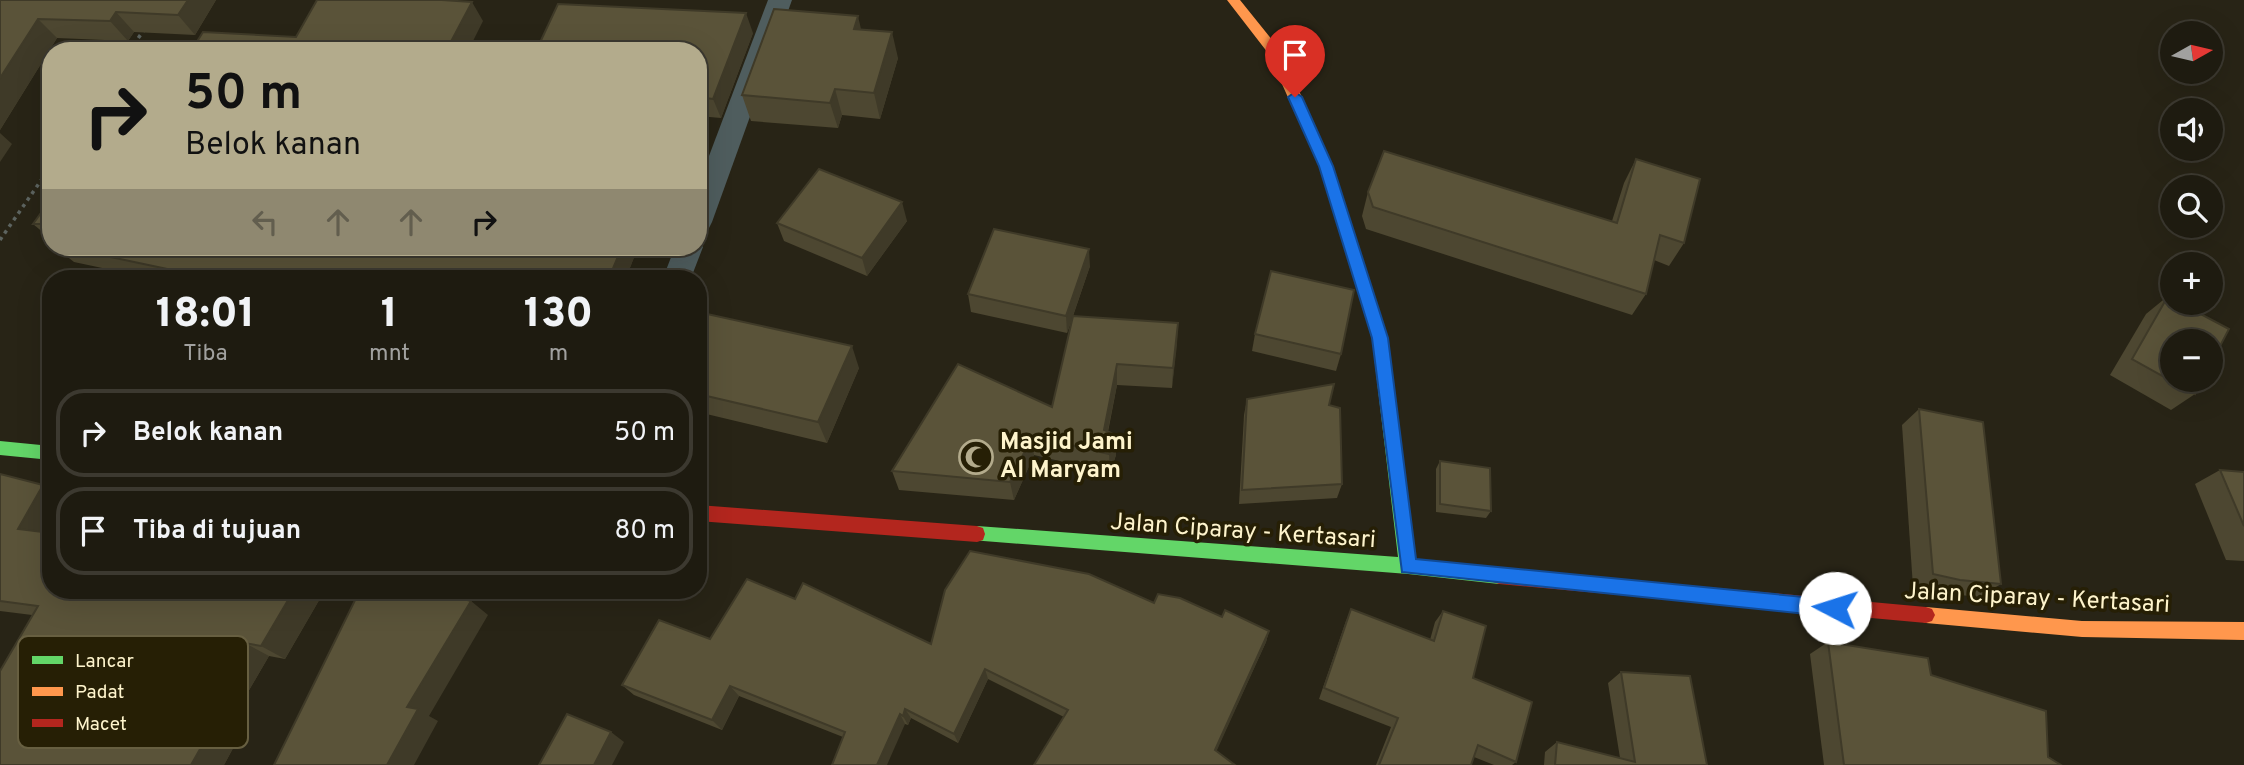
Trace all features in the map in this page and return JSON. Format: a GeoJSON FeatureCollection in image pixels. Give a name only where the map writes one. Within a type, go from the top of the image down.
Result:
{"type":"FeatureCollection","features":[{"type":"Feature","properties":{"kind":"main road"},"geometry":{"type":"LineString","coordinates":[[1233,0],[1274,51],[1326,166],[1380,338],[1408,566]]}},
{"type":"Feature","properties":{"kind":"main road"},"geometry":{"type":"LineString","coordinates":[[0,448],[42,451]]}},
{"type":"Feature","properties":{"kind":"main road","name":"Jalan Ciparay - Kertasari"},"geometry":{"type":"LineString","coordinates":[[707,514],[1408,566],[2082,629],[2244,631]]}},
{"type":"Feature","properties":{"kind":"lane"},"geometry":{"type":"LineString","coordinates":[[707,198],[780,0]]}},
{"type":"Feature","properties":{"kind":"path"},"geometry":{"type":"LineString","coordinates":[[135,42],[150,20]]}},
{"type":"Feature","properties":{"kind":"path"},"geometry":{"type":"LineString","coordinates":[[0,240],[42,179]]}},
{"type":"Feature","properties":{"kind":"building"},"geometry":{"type":"Polygon","coordinates":[[[0,0],[188,0],[178,15],[116,12],[110,21],[38,19],[0,78],[0,0]]]}},
{"type":"Feature","properties":{"kind":"building"},"geometry":{"type":"Polygon","coordinates":[[[317,0],[472,2],[451,42],[197,42],[203,32],[296,37],[317,0]]]}},
{"type":"Feature","properties":{"kind":"building"},"geometry":{"type":"Polygon","coordinates":[[[558,4],[746,13],[713,99],[707,98],[707,42],[540,42],[558,4]]]}},
{"type":"Feature","properties":{"kind":"building"},"geometry":{"type":"Polygon","coordinates":[[[774,9],[858,16],[854,29],[892,32],[874,93],[835,89],[830,103],[742,95],[774,9]]]}},
{"type":"Feature","properties":{"kind":"building"},"geometry":{"type":"Polygon","coordinates":[[[1384,151],[1617,223],[1636,159],[1700,179],[1684,243],[1660,235],[1646,294],[1373,207],[1368,192],[1384,151]]]}},
{"type":"Feature","properties":{"kind":"building"},"geometry":{"type":"Polygon","coordinates":[[[819,169],[902,202],[862,258],[777,223],[819,169]]]}},
{"type":"Feature","properties":{"kind":"building"},"geometry":{"type":"Polygon","coordinates":[[[42,212],[42,224],[33,224],[42,212]]]}},
{"type":"Feature","properties":{"kind":"building"},"geometry":{"type":"Polygon","coordinates":[[[994,229],[1089,249],[1066,316],[968,294],[994,229]]]}},
{"type":"Feature","properties":{"kind":"building"},"geometry":{"type":"Polygon","coordinates":[[[106,256],[618,256],[612,270],[172,270],[106,256]]]}},
{"type":"Feature","properties":{"kind":"building"},"geometry":{"type":"Polygon","coordinates":[[[1271,271],[1354,290],[1341,354],[1255,334],[1271,271]]]}},
{"type":"Feature","properties":{"kind":"building"},"geometry":{"type":"Polygon","coordinates":[[[2160,310],[2160,315],[2203,315],[2229,329],[2223,340],[2223,329],[2160,329],[2160,375],[2132,359],[2160,310]]]}},
{"type":"Feature","properties":{"kind":"building"},"geometry":{"type":"Polygon","coordinates":[[[707,314],[852,346],[818,422],[707,396],[707,314]]]}},
{"type":"Feature","properties":{"kind":"building"},"geometry":{"type":"Polygon","coordinates":[[[1073,316],[1178,323],[1173,368],[1117,364],[1104,430],[1116,435],[1109,454],[1032,436],[1010,482],[892,471],[958,364],[1052,407],[1073,316]]]}},
{"type":"Feature","properties":{"kind":"building"},"geometry":{"type":"Polygon","coordinates":[[[1334,384],[1329,405],[1340,408],[1342,484],[1242,490],[1247,399],[1334,384]]]}},
{"type":"Feature","properties":{"kind":"building"},"geometry":{"type":"Polygon","coordinates":[[[1919,409],[1983,422],[2001,584],[1933,574],[1919,409]]]}},
{"type":"Feature","properties":{"kind":"building"},"geometry":{"type":"Polygon","coordinates":[[[1440,461],[1490,468],[1491,511],[1440,504],[1440,461]]]}},
{"type":"Feature","properties":{"kind":"building"},"geometry":{"type":"Polygon","coordinates":[[[2220,470],[2244,472],[2244,526],[2220,470]]]}},
{"type":"Feature","properties":{"kind":"building"},"geometry":{"type":"Polygon","coordinates":[[[0,474],[42,485],[18,529],[42,532],[42,599],[289,599],[261,646],[248,644],[248,636],[20,636],[38,606],[0,601],[0,474]]]}},
{"type":"Feature","properties":{"kind":"building"},"geometry":{"type":"Polygon","coordinates":[[[970,551],[1089,574],[1154,603],[1158,594],[1180,598],[1222,617],[1225,610],[1269,631],[1215,750],[1235,765],[1034,765],[1068,710],[985,669],[954,734],[905,709],[903,716],[900,714],[877,765],[832,765],[845,732],[730,686],[712,720],[622,685],[659,620],[710,639],[747,579],[795,599],[803,583],[931,644],[945,590],[970,551]]]}},
{"type":"Feature","properties":{"kind":"building"},"geometry":{"type":"Polygon","coordinates":[[[356,599],[471,601],[407,707],[418,709],[387,765],[274,765],[356,599]]]}},
{"type":"Feature","properties":{"kind":"building"},"geometry":{"type":"Polygon","coordinates":[[[1351,609],[1434,641],[1443,611],[1486,626],[1473,678],[1532,702],[1516,762],[1478,745],[1471,765],[1379,765],[1398,718],[1324,688],[1351,609]]]}},
{"type":"Feature","properties":{"kind":"building"},"geometry":{"type":"Polygon","coordinates":[[[18,640],[18,748],[201,748],[191,765],[0,765],[0,671],[18,640]]]}},
{"type":"Feature","properties":{"kind":"building"},"geometry":{"type":"Polygon","coordinates":[[[1828,642],[1928,658],[1931,675],[2046,711],[2048,757],[2061,765],[1844,765],[1828,642]]]}},
{"type":"Feature","properties":{"kind":"building"},"geometry":{"type":"Polygon","coordinates":[[[1621,672],[1690,676],[1707,765],[1555,765],[1557,742],[1635,762],[1621,672]]]}},
{"type":"Feature","properties":{"kind":"building"},"geometry":{"type":"Polygon","coordinates":[[[567,714],[611,732],[594,765],[539,765],[567,714]]]}},
{"type":"Feature","properties":{"kind":"traffic: fast"},"geometry":{"type":"LineString","coordinates":[[1350,244],[1380,339],[1408,566]]}},
{"type":"Feature","properties":{"kind":"traffic: fast"},"geometry":{"type":"LineString","coordinates":[[0,448],[42,452]]}},
{"type":"Feature","properties":{"kind":"traffic: fast"},"geometry":{"type":"LineString","coordinates":[[977,534],[1408,566],[1499,576]]}},
{"type":"Feature","properties":{"kind":"traffic: slow"},"geometry":{"type":"LineString","coordinates":[[1233,0],[1274,51],[1326,166],[1350,244]]}},
{"type":"Feature","properties":{"kind":"traffic: slow"},"geometry":{"type":"LineString","coordinates":[[1926,615],[2082,629],[2244,631]]}},
{"type":"Feature","properties":{"kind":"traffic: jam"},"geometry":{"type":"LineString","coordinates":[[707,514],[977,534]]}},
{"type":"Feature","properties":{"kind":"traffic: jam"},"geometry":{"type":"LineString","coordinates":[[1499,576],[1926,615]]}},
{"type":"Feature","properties":{"kind":"place","name":"Masjid Jami Al Maryam"},"geometry":{"type":"Point","coordinates":[976,457]}},
{"type":"Feature","properties":{"kind":"route"},"geometry":{"type":"LineString","coordinates":[[1295,97],[1326,166],[1380,338],[1408,566],[1835,608]]}}]}
